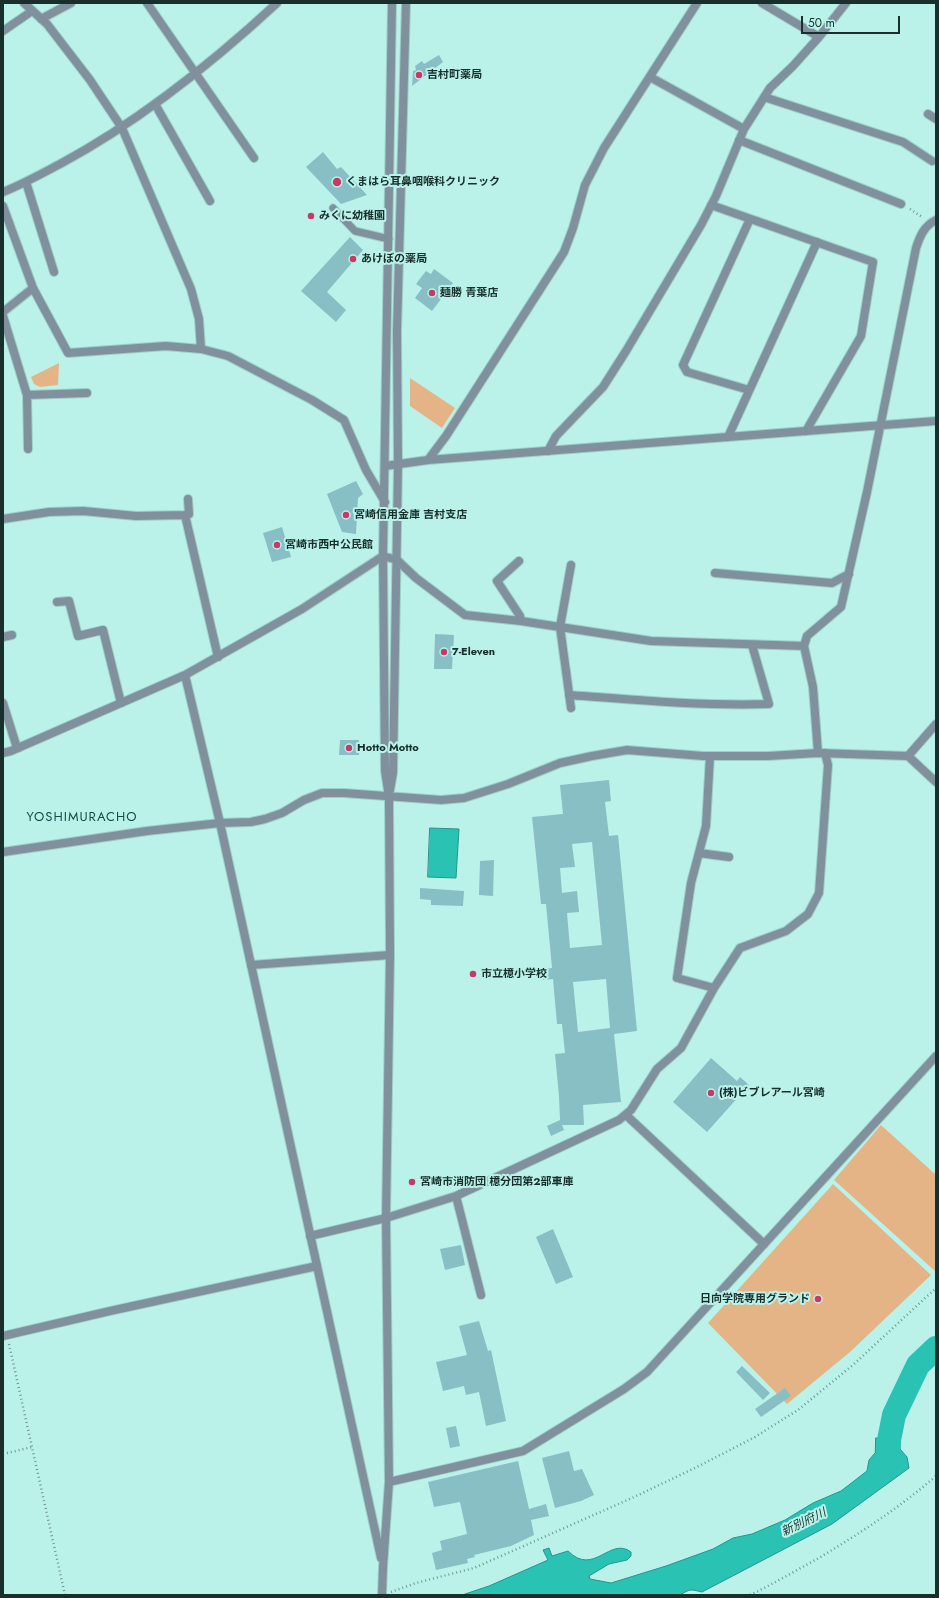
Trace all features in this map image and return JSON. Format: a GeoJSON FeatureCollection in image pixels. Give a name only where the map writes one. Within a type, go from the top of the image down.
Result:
{"type":"FeatureCollection","features":[{"type":"Feature","properties":{"kind":"street"},"geometry":{"type":"LineString","coordinates":[[24,3],[47,24],[90,80],[122,128],[191,289],[199,319],[201,349]]}},
{"type":"Feature","properties":{"kind":"street"},"geometry":{"type":"LineString","coordinates":[[41,19],[71,3]]}},
{"type":"Feature","properties":{"kind":"street"},"geometry":{"type":"LineString","coordinates":[[147,3],[254,158]]}},
{"type":"Feature","properties":{"kind":"street"},"geometry":{"type":"LineString","coordinates":[[3,192],[26,182],[122,128],[195,73],[251,27],[277,3]]}},
{"type":"Feature","properties":{"kind":"street"},"geometry":{"type":"LineString","coordinates":[[382,1595],[390,1482],[386,1218],[390,955],[389,797],[385,771],[384,556],[392,3]]}},
{"type":"Feature","properties":{"kind":"street"},"geometry":{"type":"LineString","coordinates":[[389,797],[393,773],[398,465],[397,331],[406,3]]}},
{"type":"Feature","properties":{"kind":"street"},"geometry":{"type":"LineString","coordinates":[[428,460],[446,436],[564,252],[573,228],[585,185],[604,148],[697,3]]}},
{"type":"Feature","properties":{"kind":"street"},"geometry":{"type":"LineString","coordinates":[[762,3],[819,37]]}},
{"type":"Feature","properties":{"kind":"street"},"geometry":{"type":"LineString","coordinates":[[548,451],[556,436],[603,387],[626,351],[711,205],[744,129],[764,97],[770,88],[793,66],[819,37],[846,3]]}},
{"type":"Feature","properties":{"kind":"street"},"geometry":{"type":"LineString","coordinates":[[3,31],[32,11]]}},
{"type":"Feature","properties":{"kind":"street"},"geometry":{"type":"LineString","coordinates":[[650,77],[744,129]]}},
{"type":"Feature","properties":{"kind":"street"},"geometry":{"type":"LineString","coordinates":[[764,97],[903,142],[932,161]]}},
{"type":"Feature","properties":{"kind":"street"},"geometry":{"type":"LineString","coordinates":[[155,104],[210,201]]}},
{"type":"Feature","properties":{"kind":"street"},"geometry":{"type":"LineString","coordinates":[[928,114],[936,119]]}},
{"type":"Feature","properties":{"kind":"street"},"geometry":{"type":"LineString","coordinates":[[739,140],[901,204]]}},
{"type":"Feature","properties":{"kind":"street"},"geometry":{"type":"LineString","coordinates":[[26,182],[54,272]]}},
{"type":"Feature","properties":{"kind":"street"},"geometry":{"type":"LineString","coordinates":[[711,205],[873,262],[861,336],[806,431]]}},
{"type":"Feature","properties":{"kind":"street"},"geometry":{"type":"LineString","coordinates":[[3,206],[33,288],[68,352],[166,346],[201,349],[228,356],[312,400],[344,420],[366,470],[385,502]]}},
{"type":"Feature","properties":{"kind":"street"},"geometry":{"type":"LineString","coordinates":[[749,390],[686,372],[684,365],[750,219]]}},
{"type":"Feature","properties":{"kind":"street"},"geometry":{"type":"LineString","coordinates":[[310,1236],[386,1218],[456,1196],[619,1120],[632,1110],[657,1069],[681,1048],[714,988],[740,948],[786,931],[808,914],[819,893],[828,765],[821,753],[813,687],[804,646],[807,636],[841,607],[916,248],[921,233],[933,221]]}},
{"type":"Feature","properties":{"kind":"street"},"geometry":{"type":"LineString","coordinates":[[728,437],[817,242]]}},
{"type":"Feature","properties":{"kind":"street"},"geometry":{"type":"LineString","coordinates":[[3,312],[33,288]]}},
{"type":"Feature","properties":{"kind":"street"},"geometry":{"type":"LineString","coordinates":[[3,316],[27,395],[28,449]]}},
{"type":"Feature","properties":{"kind":"street"},"geometry":{"type":"LineString","coordinates":[[27,395],[87,393]]}},
{"type":"Feature","properties":{"kind":"street"},"geometry":{"type":"LineString","coordinates":[[385,466],[428,460],[936,421]]}},
{"type":"Feature","properties":{"kind":"street"},"geometry":{"type":"LineString","coordinates":[[3,519],[56,512],[83,511],[136,516],[185,515],[189,514],[188,499]]}},
{"type":"Feature","properties":{"kind":"street"},"geometry":{"type":"LineString","coordinates":[[185,515],[218,657]]}},
{"type":"Feature","properties":{"kind":"street"},"geometry":{"type":"LineString","coordinates":[[384,556],[397,560],[416,578],[465,615],[521,621],[651,641],[804,646]]}},
{"type":"Feature","properties":{"kind":"street"},"geometry":{"type":"LineString","coordinates":[[3,753],[185,675],[302,610],[384,556]]}},
{"type":"Feature","properties":{"kind":"street"},"geometry":{"type":"LineString","coordinates":[[519,561],[497,581],[520,616],[521,621]]}},
{"type":"Feature","properties":{"kind":"street"},"geometry":{"type":"LineString","coordinates":[[571,566],[560,627],[571,708]]}},
{"type":"Feature","properties":{"kind":"street"},"geometry":{"type":"LineString","coordinates":[[715,573],[832,583],[849,574]]}},
{"type":"Feature","properties":{"kind":"street"},"geometry":{"type":"LineString","coordinates":[[57,602],[69,601],[78,636],[103,630],[121,703]]}},
{"type":"Feature","properties":{"kind":"street"},"geometry":{"type":"LineString","coordinates":[[3,637],[12,635]]}},
{"type":"Feature","properties":{"kind":"street"},"geometry":{"type":"LineString","coordinates":[[569,695],[664,702],[735,705],[768,704],[752,644]]}},
{"type":"Feature","properties":{"kind":"street"},"geometry":{"type":"LineString","coordinates":[[185,675],[220,823],[383,1567]]}},
{"type":"Feature","properties":{"kind":"street"},"geometry":{"type":"LineString","coordinates":[[3,703],[17,748]]}},
{"type":"Feature","properties":{"kind":"street"},"geometry":{"type":"LineString","coordinates":[[908,756],[936,724]]}},
{"type":"Feature","properties":{"kind":"street"},"geometry":{"type":"LineString","coordinates":[[3,852],[147,831],[220,823],[251,822],[282,813],[304,800],[322,793],[344,793],[441,800],[464,798],[508,784],[560,763],[627,750],[710,756],[768,756],[821,753],[908,756],[936,782]]}},
{"type":"Feature","properties":{"kind":"street"},"geometry":{"type":"LineString","coordinates":[[710,756],[706,826],[691,883],[677,978],[714,988]]}},
{"type":"Feature","properties":{"kind":"street"},"geometry":{"type":"LineString","coordinates":[[699,853],[729,857]]}},
{"type":"Feature","properties":{"kind":"street"},"geometry":{"type":"LineString","coordinates":[[251,965],[390,955]]}},
{"type":"Feature","properties":{"kind":"street"},"geometry":{"type":"LineString","coordinates":[[390,1482],[523,1451],[624,1390],[647,1372],[936,1056]]}},
{"type":"Feature","properties":{"kind":"street"},"geometry":{"type":"LineString","coordinates":[[626,1115],[764,1244]]}},
{"type":"Feature","properties":{"kind":"street"},"geometry":{"type":"LineString","coordinates":[[456,1196],[481,1295]]}},
{"type":"Feature","properties":{"kind":"street"},"geometry":{"type":"LineString","coordinates":[[5,1335],[110,1310],[317,1266]]}},
{"type":"Feature","properties":{"kind":"lane"},"geometry":{"type":"LineString","coordinates":[[333,208],[355,231],[389,239]]}},
{"type":"Feature","properties":{"kind":"path"},"geometry":{"type":"LineString","coordinates":[[901,204],[933,221]]}},
{"type":"Feature","properties":{"kind":"path"},"geometry":{"type":"LineString","coordinates":[[382,1595],[416,1583],[474,1568],[632,1498],[755,1437],[798,1410],[853,1365],[936,1288]]}},
{"type":"Feature","properties":{"kind":"path"},"geometry":{"type":"LineString","coordinates":[[5,1335],[65,1595]]}},
{"type":"Feature","properties":{"kind":"path"},"geometry":{"type":"LineString","coordinates":[[3,1454],[32,1447]]}},
{"type":"Feature","properties":{"kind":"path"},"geometry":{"type":"LineString","coordinates":[[750,1595],[789,1575],[890,1514],[936,1476]]}},
{"type":"Feature","properties":{"kind":"shaded area"},"geometry":{"type":"Polygon","coordinates":[[[59,363],[58,385],[40,387],[34,384],[31,377],[59,363]]]}},
{"type":"Feature","properties":{"kind":"shaded area"},"geometry":{"type":"Polygon","coordinates":[[[410,378],[455,408],[442,428],[410,406],[410,378]]]}},
{"type":"Feature","properties":{"kind":"shaded area"},"geometry":{"type":"Polygon","coordinates":[[[881,1125],[936,1175],[935,1271],[834,1180],[881,1125]]]}},
{"type":"Feature","properties":{"kind":"shaded area","name":"日向学院専用グランド"},"geometry":{"type":"Polygon","coordinates":[[[833,1184],[931,1275],[850,1352],[787,1404],[708,1323],[833,1184]]]}},
{"type":"Feature","properties":{"kind":"water"},"geometry":{"type":"Polygon","coordinates":[[[430,828],[459,829],[456,878],[428,877],[430,828]]]}},
{"type":"Feature","properties":{"kind":"water"},"geometry":{"type":"Polygon","coordinates":[[[876,1438],[900,1442],[900,1449],[907,1457],[909,1468],[832,1524],[702,1592],[690,1590],[680,1595],[462,1595],[489,1586],[548,1560],[543,1550],[549,1548],[552,1556],[568,1551],[577,1558],[586,1560],[594,1559],[616,1549],[623,1548],[631,1552],[631,1556],[627,1560],[609,1564],[589,1576],[590,1579],[611,1583],[666,1566],[713,1549],[733,1538],[752,1534],[785,1520],[813,1503],[841,1491],[867,1471],[869,1460],[875,1453],[876,1438]]]}},
{"type":"Feature","properties":{"kind":"building"},"geometry":{"type":"Polygon","coordinates":[[[439,55],[443,62],[412,86],[413,71],[416,70],[415,66],[422,61],[424,64],[439,55]]]}},
{"type":"Feature","properties":{"kind":"building","name":"くまはら耳鼻咽喉科クリニック"},"geometry":{"type":"Polygon","coordinates":[[[323,152],[337,169],[341,167],[367,195],[341,204],[306,167],[323,152]]]}},
{"type":"Feature","properties":{"kind":"building"},"geometry":{"type":"Polygon","coordinates":[[[350,237],[363,250],[327,292],[346,310],[336,322],[301,291],[350,237]]]}},
{"type":"Feature","properties":{"kind":"building","name":"麺勝 青葉店"},"geometry":{"type":"Polygon","coordinates":[[[434,269],[453,283],[432,311],[415,298],[422,288],[416,284],[426,271],[431,274],[434,269]]]}},
{"type":"Feature","properties":{"kind":"building","name":"宮崎信用金庫 吉村支店"},"geometry":{"type":"Polygon","coordinates":[[[356,481],[363,494],[358,498],[356,534],[342,532],[327,494],[356,481]]]}},
{"type":"Feature","properties":{"kind":"building","name":"宮崎市西中公民館"},"geometry":{"type":"Polygon","coordinates":[[[282,527],[291,557],[272,562],[263,533],[282,527]]]}},
{"type":"Feature","properties":{"kind":"building","name":"7-Eleven"},"geometry":{"type":"Polygon","coordinates":[[[435,634],[454,635],[452,669],[434,669],[435,634]]]}},
{"type":"Feature","properties":{"kind":"building","name":"Hotto Motto"},"geometry":{"type":"Polygon","coordinates":[[[340,740],[359,740],[359,755],[339,755],[340,740]]]}},
{"type":"Feature","properties":{"kind":"building"},"geometry":{"type":"Polygon","coordinates":[[[609,780],[611,801],[605,802],[609,836],[618,835],[637,1031],[614,1034],[621,1102],[583,1105],[584,1125],[562,1125],[564,1130],[551,1136],[547,1126],[560,1120],[555,1054],[565,1053],[562,1024],[557,1024],[553,979],[543,980],[542,969],[552,968],[546,904],[541,904],[532,817],[563,814],[560,785],[609,780]],[[592,842],[572,844],[575,867],[560,868],[562,893],[577,891],[579,912],[567,913],[570,948],[602,945],[592,842]],[[606,979],[573,982],[578,1032],[610,1028],[606,979]]]}},
{"type":"Feature","properties":{"kind":"building"},"geometry":{"type":"Polygon","coordinates":[[[494,860],[493,896],[479,895],[480,861],[494,860]]]}},
{"type":"Feature","properties":{"kind":"building"},"geometry":{"type":"Polygon","coordinates":[[[420,888],[464,891],[463,906],[431,905],[431,900],[420,899],[420,888]]]}},
{"type":"Feature","properties":{"kind":"building","name":"(株)ビブレアール宮崎"},"geometry":{"type":"Polygon","coordinates":[[[711,1058],[737,1081],[740,1077],[749,1085],[707,1132],[673,1102],[711,1058]]]}},
{"type":"Feature","properties":{"kind":"building"},"geometry":{"type":"Polygon","coordinates":[[[553,1229],[573,1277],[556,1284],[536,1237],[553,1229]]]}},
{"type":"Feature","properties":{"kind":"building"},"geometry":{"type":"Polygon","coordinates":[[[461,1245],[465,1265],[445,1270],[440,1249],[461,1245]]]}},
{"type":"Feature","properties":{"kind":"building"},"geometry":{"type":"Polygon","coordinates":[[[479,1321],[488,1351],[491,1350],[506,1421],[486,1426],[479,1392],[466,1395],[464,1386],[443,1391],[436,1362],[467,1355],[459,1326],[479,1321]]]}},
{"type":"Feature","properties":{"kind":"building"},"geometry":{"type":"Polygon","coordinates":[[[742,1366],[770,1393],[763,1400],[736,1372],[742,1366]]]}},
{"type":"Feature","properties":{"kind":"building"},"geometry":{"type":"Polygon","coordinates":[[[785,1388],[791,1396],[761,1417],[755,1409],[785,1388]]]}},
{"type":"Feature","properties":{"kind":"building"},"geometry":{"type":"Polygon","coordinates":[[[456,1426],[460,1446],[450,1448],[446,1428],[456,1426]]]}},
{"type":"Feature","properties":{"kind":"building"},"geometry":{"type":"Polygon","coordinates":[[[569,1451],[574,1471],[582,1469],[594,1495],[581,1501],[555,1508],[542,1458],[569,1451]]]}},
{"type":"Feature","properties":{"kind":"building"},"geometry":{"type":"Polygon","coordinates":[[[518,1461],[529,1509],[546,1504],[549,1516],[531,1520],[534,1535],[511,1546],[474,1555],[475,1557],[467,1559],[468,1563],[436,1570],[432,1553],[442,1550],[440,1541],[467,1534],[460,1502],[434,1507],[428,1482],[518,1461]]]}},
{"type":"Feature","properties":{"kind":"waterway","name":"新別府川"},"geometry":{"type":"LineString","coordinates":[[881,1470],[888,1460],[889,1440],[894,1415],[918,1365],[936,1348]]}},
{"type":"Feature","properties":{"kind":"place","name":"吉村町薬局"},"geometry":{"type":"Point","coordinates":[419,75]}},
{"type":"Feature","properties":{"kind":"place","name":"くまはら耳鼻咽喉科クリニック"},"geometry":{"type":"Point","coordinates":[337,182]}},
{"type":"Feature","properties":{"kind":"place","name":"みくに幼稚園"},"geometry":{"type":"Point","coordinates":[311,216]}},
{"type":"Feature","properties":{"kind":"place","name":"あけぼの薬局"},"geometry":{"type":"Point","coordinates":[353,259]}},
{"type":"Feature","properties":{"kind":"place","name":"麺勝 青葉店"},"geometry":{"type":"Point","coordinates":[432,293]}},
{"type":"Feature","properties":{"kind":"place","name":"宮崎信用金庫 吉村支店"},"geometry":{"type":"Point","coordinates":[346,515]}},
{"type":"Feature","properties":{"kind":"place","name":"宮崎市西中公民館"},"geometry":{"type":"Point","coordinates":[277,545]}},
{"type":"Feature","properties":{"kind":"place","name":"7-Eleven"},"geometry":{"type":"Point","coordinates":[444,652]}},
{"type":"Feature","properties":{"kind":"place","name":"Hotto Motto"},"geometry":{"type":"Point","coordinates":[349,748]}},
{"type":"Feature","properties":{"kind":"place","name":"市立檍小学校"},"geometry":{"type":"Point","coordinates":[473,974]}},
{"type":"Feature","properties":{"kind":"place","name":"(株)ビブレアール宮崎"},"geometry":{"type":"Point","coordinates":[711,1093]}},
{"type":"Feature","properties":{"kind":"place","name":"宮崎市消防団 檍分団第2部車庫"},"geometry":{"type":"Point","coordinates":[412,1182]}},
{"type":"Feature","properties":{"kind":"place","name":"日向学院専用グランド"},"geometry":{"type":"Point","coordinates":[818,1299]}},
{"type":"Feature","properties":{"kind":"district","name":"YOSHIMURACHO"},"geometry":{"type":"Point","coordinates":[82,818]}}]}
